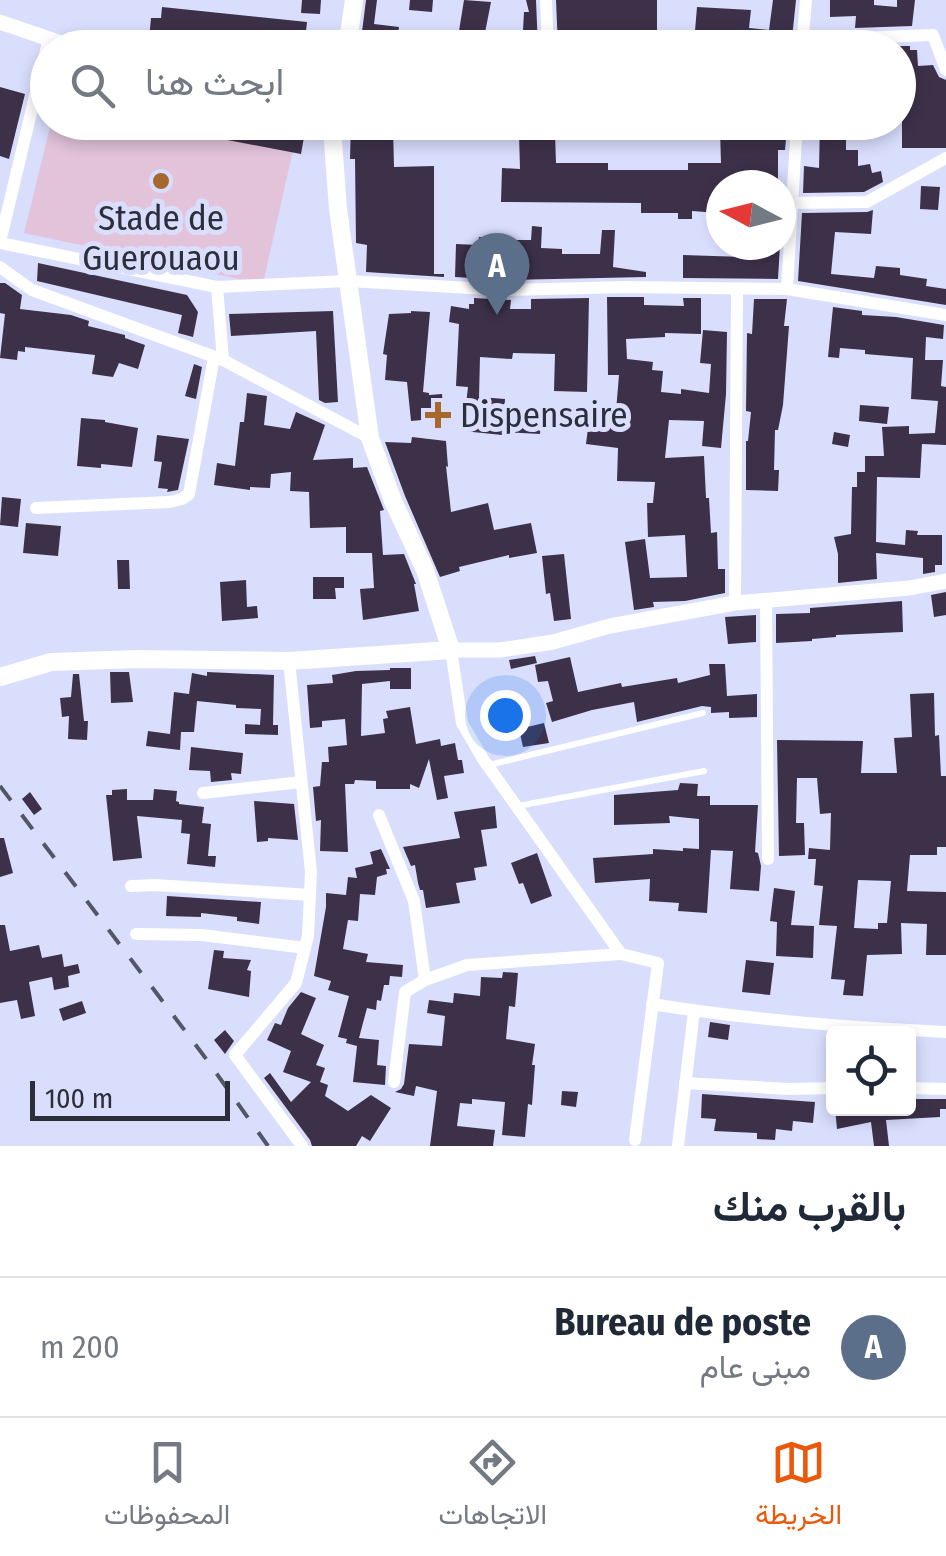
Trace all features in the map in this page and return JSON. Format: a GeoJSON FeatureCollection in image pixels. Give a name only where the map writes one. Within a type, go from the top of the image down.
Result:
{"type":"FeatureCollection","features":[{"type":"Feature","properties":{"kind":"main road"},"geometry":{"type":"LineString","coordinates":[[350,30],[354,0]]}},
{"type":"Feature","properties":{"kind":"main road"},"geometry":{"type":"LineString","coordinates":[[0,677],[51,662],[288,661],[450,650],[425,570],[370,438],[338,209],[333,140]]}},
{"type":"Feature","properties":{"kind":"street"},"geometry":{"type":"LineString","coordinates":[[546,0],[547,30]]}},
{"type":"Feature","properties":{"kind":"street"},"geometry":{"type":"LineString","coordinates":[[803,30],[806,0]]}},
{"type":"Feature","properties":{"kind":"street"},"geometry":{"type":"LineString","coordinates":[[0,22],[30,32]]}},
{"type":"Feature","properties":{"kind":"street"},"geometry":{"type":"LineString","coordinates":[[916,35],[933,34],[946,70]]}},
{"type":"Feature","properties":{"kind":"street"},"geometry":{"type":"LineString","coordinates":[[30,117],[0,242],[217,287],[348,281],[505,290],[787,290],[946,315]]}},
{"type":"Feature","properties":{"kind":"street"},"geometry":{"type":"LineString","coordinates":[[793,170],[796,140]]}},
{"type":"Feature","properties":{"kind":"street"},"geometry":{"type":"LineString","coordinates":[[796,203],[867,202],[946,158]]}},
{"type":"Feature","properties":{"kind":"street"},"geometry":{"type":"LineString","coordinates":[[787,290],[788,260]]}},
{"type":"Feature","properties":{"kind":"street"},"geometry":{"type":"LineString","coordinates":[[0,266],[32,290],[218,359],[370,438]]}},
{"type":"Feature","properties":{"kind":"street"},"geometry":{"type":"LineString","coordinates":[[36,508],[170,502],[189,494],[218,359],[217,287]]}},
{"type":"Feature","properties":{"kind":"street"},"geometry":{"type":"LineString","coordinates":[[735,603],[737,289]]}},
{"type":"Feature","properties":{"kind":"street"},"geometry":{"type":"LineString","coordinates":[[621,954],[462,723],[450,650],[500,650],[735,603],[909,588],[946,580]]}},
{"type":"Feature","properties":{"kind":"street"},"geometry":{"type":"LineString","coordinates":[[766,600],[768,859]]}},
{"type":"Feature","properties":{"kind":"street"},"geometry":{"type":"LineString","coordinates":[[288,661],[311,872],[308,936],[296,983],[235,1054],[302,1146]]}},
{"type":"Feature","properties":{"kind":"street"},"geometry":{"type":"LineString","coordinates":[[202,793],[301,782]]}},
{"type":"Feature","properties":{"kind":"street"},"geometry":{"type":"LineString","coordinates":[[379,815],[414,901],[425,980]]}},
{"type":"Feature","properties":{"kind":"street"},"geometry":{"type":"LineString","coordinates":[[131,886],[155,884],[310,895]]}},
{"type":"Feature","properties":{"kind":"street"},"geometry":{"type":"LineString","coordinates":[[136,934],[202,935],[305,948]]}},
{"type":"Feature","properties":{"kind":"street"},"geometry":{"type":"LineString","coordinates":[[394,1082],[405,992],[425,980],[467,965],[621,954],[658,963],[636,1140]]}},
{"type":"Feature","properties":{"kind":"street"},"geometry":{"type":"LineString","coordinates":[[652,1004],[946,1032]]}},
{"type":"Feature","properties":{"kind":"street"},"geometry":{"type":"LineString","coordinates":[[678,1146],[694,1011]]}},
{"type":"Feature","properties":{"kind":"street"},"geometry":{"type":"LineString","coordinates":[[685,1083],[826,1088]]}},
{"type":"Feature","properties":{"kind":"street"},"geometry":{"type":"LineString","coordinates":[[916,1088],[946,1089]]}},
{"type":"Feature","properties":{"kind":"lane"},"geometry":{"type":"LineString","coordinates":[[488,765],[703,713]]}},
{"type":"Feature","properties":{"kind":"lane"},"geometry":{"type":"LineString","coordinates":[[517,806],[704,771]]}},
{"type":"Feature","properties":{"kind":"shaded area","name":"Stade de Guerouaou"},"geometry":{"type":"Polygon","coordinates":[[[47,140],[295,140],[264,279],[239,279],[24,233],[47,140]]]}},
{"type":"Feature","properties":{"kind":"building"},"geometry":{"type":"Polygon","coordinates":[[[302,0],[321,0],[320,14],[301,13],[302,0]]]}},
{"type":"Feature","properties":{"kind":"building"},"geometry":{"type":"Polygon","coordinates":[[[366,0],[377,0],[374,24],[399,27],[399,30],[362,30],[366,0]]]}},
{"type":"Feature","properties":{"kind":"building"},"geometry":{"type":"Polygon","coordinates":[[[410,0],[433,0],[432,12],[409,10],[410,0]]]}},
{"type":"Feature","properties":{"kind":"building"},"geometry":{"type":"Polygon","coordinates":[[[464,0],[491,2],[486,30],[459,30],[464,0]]]}},
{"type":"Feature","properties":{"kind":"building"},"geometry":{"type":"Polygon","coordinates":[[[526,0],[536,0],[537,30],[523,30],[524,12],[529,12],[526,0]]]}},
{"type":"Feature","properties":{"kind":"building"},"geometry":{"type":"Polygon","coordinates":[[[556,0],[657,0],[657,30],[557,30],[556,0]]]}},
{"type":"Feature","properties":{"kind":"building"},"geometry":{"type":"Polygon","coordinates":[[[773,0],[796,0],[793,30],[769,30],[773,0]]]}},
{"type":"Feature","properties":{"kind":"building"},"geometry":{"type":"Polygon","coordinates":[[[830,0],[874,0],[874,5],[897,7],[897,0],[915,0],[912,26],[855,28],[856,16],[830,17],[830,0]]]}},
{"type":"Feature","properties":{"kind":"building"},"geometry":{"type":"Polygon","coordinates":[[[162,7],[307,22],[306,30],[150,30],[151,18],[161,18],[162,7]]]}},
{"type":"Feature","properties":{"kind":"building"},"geometry":{"type":"Polygon","coordinates":[[[697,7],[751,10],[749,28],[769,30],[695,30],[697,7]]]}},
{"type":"Feature","properties":{"kind":"building"},"geometry":{"type":"Polygon","coordinates":[[[917,50],[918,66],[933,65],[939,77],[946,80],[946,148],[902,148],[902,140],[916,140],[917,50]]]}},
{"type":"Feature","properties":{"kind":"building"},"geometry":{"type":"Polygon","coordinates":[[[0,87],[25,94],[9,159],[0,156],[0,87]]]}},
{"type":"Feature","properties":{"kind":"building"},"geometry":{"type":"Polygon","coordinates":[[[228,140],[303,140],[301,154],[228,140]]]}},
{"type":"Feature","properties":{"kind":"building"},"geometry":{"type":"Polygon","coordinates":[[[351,140],[393,140],[394,167],[434,166],[434,274],[444,277],[366,272],[367,245],[356,243],[355,159],[350,159],[351,140]]]}},
{"type":"Feature","properties":{"kind":"building"},"geometry":{"type":"Polygon","coordinates":[[[519,140],[555,140],[556,163],[608,163],[608,170],[688,170],[688,163],[721,163],[720,140],[786,140],[785,150],[778,150],[778,170],[706,170],[706,212],[692,211],[692,219],[678,219],[678,213],[641,213],[641,203],[501,202],[502,168],[520,169],[519,140]]]}},
{"type":"Feature","properties":{"kind":"building"},"geometry":{"type":"Polygon","coordinates":[[[820,140],[846,140],[846,150],[858,150],[858,166],[870,164],[872,173],[881,171],[883,182],[864,192],[803,193],[804,166],[819,168],[820,140]]]}},
{"type":"Feature","properties":{"kind":"building"},"geometry":{"type":"Polygon","coordinates":[[[921,186],[940,187],[938,210],[920,209],[921,186]]]}},
{"type":"Feature","properties":{"kind":"building"},"geometry":{"type":"Polygon","coordinates":[[[873,210],[871,234],[835,232],[831,274],[874,278],[876,266],[900,268],[900,275],[927,279],[926,286],[946,289],[946,305],[798,281],[802,213],[873,210]]]}},
{"type":"Feature","properties":{"kind":"building"},"geometry":{"type":"Polygon","coordinates":[[[532,226],[542,227],[541,248],[562,249],[562,254],[600,254],[602,230],[615,230],[613,267],[646,272],[646,277],[455,277],[456,244],[478,245],[479,237],[531,240],[532,226]]]}},
{"type":"Feature","properties":{"kind":"building"},"geometry":{"type":"Polygon","coordinates":[[[683,255],[706,256],[706,260],[779,260],[778,279],[683,278],[683,255]]]}},
{"type":"Feature","properties":{"kind":"building"},"geometry":{"type":"Polygon","coordinates":[[[38,263],[187,295],[198,312],[193,337],[178,333],[182,315],[37,281],[38,263]]]}},
{"type":"Feature","properties":{"kind":"building"},"geometry":{"type":"Polygon","coordinates":[[[0,283],[22,295],[20,309],[71,315],[89,321],[88,326],[125,335],[145,345],[138,369],[119,363],[113,377],[92,374],[95,355],[25,347],[25,352],[18,351],[17,360],[0,358],[5,314],[0,313],[0,283]]]}},
{"type":"Feature","properties":{"kind":"building"},"geometry":{"type":"Polygon","coordinates":[[[607,297],[644,297],[644,305],[684,306],[683,298],[701,298],[701,334],[665,333],[665,337],[626,339],[627,359],[653,362],[652,370],[663,371],[661,392],[681,394],[681,389],[709,393],[711,364],[700,363],[703,330],[727,332],[721,448],[702,446],[704,421],[669,420],[665,458],[704,456],[711,533],[717,532],[718,569],[725,569],[725,593],[653,602],[654,607],[634,610],[625,542],[645,539],[650,578],[687,577],[685,535],[648,537],[647,503],[653,503],[655,482],[617,481],[618,448],[586,444],[589,420],[615,423],[619,375],[608,375],[607,297]]]}},
{"type":"Feature","properties":{"kind":"building"},"geometry":{"type":"Polygon","coordinates":[[[474,298],[511,300],[510,309],[531,309],[531,299],[589,298],[587,392],[554,391],[555,354],[513,353],[512,359],[480,357],[479,397],[505,399],[504,415],[534,417],[534,422],[541,423],[540,434],[463,431],[468,387],[456,386],[459,324],[449,322],[451,306],[469,309],[474,298]]]}},
{"type":"Feature","properties":{"kind":"building"},"geometry":{"type":"Polygon","coordinates":[[[754,299],[787,299],[784,326],[789,326],[783,405],[775,430],[778,491],[746,490],[746,441],[751,412],[746,411],[747,333],[752,334],[754,299]]]}},
{"type":"Feature","properties":{"kind":"building"},"geometry":{"type":"Polygon","coordinates":[[[833,307],[862,311],[862,315],[944,325],[943,339],[926,337],[925,360],[943,360],[946,445],[922,444],[920,478],[877,477],[876,542],[905,545],[906,530],[918,531],[917,535],[942,535],[942,565],[935,565],[935,572],[923,574],[923,558],[876,553],[877,579],[838,583],[834,537],[851,534],[852,487],[857,487],[857,472],[865,472],[865,456],[884,456],[882,427],[909,426],[909,434],[935,433],[938,401],[911,399],[913,358],[840,348],[839,358],[828,357],[833,307]]]}},
{"type":"Feature","properties":{"kind":"building"},"geometry":{"type":"Polygon","coordinates":[[[333,311],[338,402],[319,400],[316,331],[231,336],[229,314],[333,311]]]}},
{"type":"Feature","properties":{"kind":"building"},"geometry":{"type":"Polygon","coordinates":[[[430,312],[423,392],[442,394],[444,418],[411,421],[407,382],[385,380],[387,355],[383,354],[389,314],[430,312]]]}},
{"type":"Feature","properties":{"kind":"building"},"geometry":{"type":"Polygon","coordinates":[[[194,364],[202,367],[196,399],[185,396],[194,364]]]}},
{"type":"Feature","properties":{"kind":"building"},"geometry":{"type":"Polygon","coordinates":[[[247,393],[267,396],[264,425],[290,429],[296,412],[325,425],[313,460],[353,458],[353,468],[367,467],[384,510],[380,511],[383,555],[404,554],[416,584],[419,611],[363,620],[360,589],[374,588],[372,553],[346,553],[346,527],[310,528],[309,492],[290,491],[291,472],[271,474],[270,488],[250,490],[214,485],[217,463],[235,466],[247,393]]]}},
{"type":"Feature","properties":{"kind":"building"},"geometry":{"type":"Polygon","coordinates":[[[860,405],[889,407],[887,424],[859,421],[860,405]]]}},
{"type":"Feature","properties":{"kind":"building"},"geometry":{"type":"Polygon","coordinates":[[[81,418],[138,428],[132,467],[77,466],[81,418]]]}},
{"type":"Feature","properties":{"kind":"building"},"geometry":{"type":"Polygon","coordinates":[[[834,432],[850,435],[848,447],[832,444],[834,432]]]}},
{"type":"Feature","properties":{"kind":"building"},"geometry":{"type":"Polygon","coordinates":[[[157,435],[189,439],[178,490],[167,492],[168,489],[158,488],[162,462],[154,461],[157,435]]]}},
{"type":"Feature","properties":{"kind":"building"},"geometry":{"type":"Polygon","coordinates":[[[412,437],[446,441],[451,512],[488,503],[494,530],[531,523],[537,553],[459,567],[460,571],[440,577],[385,442],[411,443],[412,437]]]}},
{"type":"Feature","properties":{"kind":"building"},"geometry":{"type":"Polygon","coordinates":[[[2,497],[21,499],[18,527],[0,525],[2,497]]]}},
{"type":"Feature","properties":{"kind":"building"},"geometry":{"type":"Polygon","coordinates":[[[26,523],[61,526],[58,556],[23,553],[26,523]]]}},
{"type":"Feature","properties":{"kind":"building"},"geometry":{"type":"Polygon","coordinates":[[[564,554],[571,619],[554,621],[542,556],[564,554]]]}},
{"type":"Feature","properties":{"kind":"building"},"geometry":{"type":"Polygon","coordinates":[[[117,560],[129,560],[130,589],[118,589],[117,560]]]}},
{"type":"Feature","properties":{"kind":"building"},"geometry":{"type":"Polygon","coordinates":[[[313,577],[344,577],[344,588],[335,588],[336,599],[313,599],[313,577]]]}},
{"type":"Feature","properties":{"kind":"building"},"geometry":{"type":"Polygon","coordinates":[[[246,580],[247,607],[257,606],[258,618],[222,621],[220,582],[246,580]]]}},
{"type":"Feature","properties":{"kind":"building"},"geometry":{"type":"Polygon","coordinates":[[[946,592],[946,615],[934,617],[931,595],[946,592]]]}},
{"type":"Feature","properties":{"kind":"building"},"geometry":{"type":"Polygon","coordinates":[[[902,601],[903,632],[776,643],[776,614],[902,601]]]}},
{"type":"Feature","properties":{"kind":"building"},"geometry":{"type":"Polygon","coordinates":[[[756,615],[756,642],[728,644],[725,617],[756,615]]]}},
{"type":"Feature","properties":{"kind":"building"},"geometry":{"type":"Polygon","coordinates":[[[535,656],[537,663],[511,669],[509,660],[535,656]]]}},
{"type":"Feature","properties":{"kind":"building"},"geometry":{"type":"Polygon","coordinates":[[[570,657],[578,692],[621,683],[622,687],[677,678],[678,683],[710,675],[709,664],[725,664],[727,696],[757,694],[757,717],[729,718],[729,712],[711,713],[711,707],[702,706],[637,722],[634,702],[552,722],[546,703],[553,701],[548,681],[538,682],[535,665],[570,657]]]}},
{"type":"Feature","properties":{"kind":"building"},"geometry":{"type":"Polygon","coordinates":[[[411,668],[411,689],[390,689],[390,681],[362,684],[361,736],[385,733],[386,711],[410,707],[416,744],[440,739],[441,746],[455,743],[464,773],[444,776],[448,798],[437,800],[429,759],[419,788],[410,784],[410,789],[376,789],[376,781],[355,780],[354,784],[345,784],[348,852],[320,851],[321,820],[316,821],[313,787],[320,786],[322,762],[329,762],[328,747],[347,745],[345,719],[322,721],[322,727],[310,728],[307,685],[333,683],[332,675],[411,668]]]}},
{"type":"Feature","properties":{"kind":"building"},"geometry":{"type":"Polygon","coordinates":[[[110,672],[129,672],[133,702],[111,703],[110,672]]]}},
{"type":"Feature","properties":{"kind":"building"},"geometry":{"type":"Polygon","coordinates":[[[207,672],[274,675],[273,725],[278,725],[278,735],[245,734],[245,724],[260,725],[261,709],[197,701],[194,732],[181,732],[180,750],[146,746],[148,731],[170,734],[174,692],[189,694],[192,673],[207,676],[207,672]]]}},
{"type":"Feature","properties":{"kind":"building"},"geometry":{"type":"Polygon","coordinates":[[[73,674],[79,674],[84,721],[88,721],[87,740],[68,739],[69,716],[62,717],[60,698],[71,697],[73,674]]]}},
{"type":"Feature","properties":{"kind":"building"},"geometry":{"type":"Polygon","coordinates":[[[934,693],[935,736],[939,735],[941,776],[946,776],[946,847],[937,847],[937,855],[910,855],[907,891],[946,892],[946,955],[926,955],[927,924],[901,923],[902,954],[867,955],[863,996],[843,995],[845,980],[831,979],[837,926],[819,925],[823,886],[814,885],[816,859],[808,859],[809,848],[830,850],[831,813],[820,814],[817,778],[797,778],[796,823],[804,823],[805,855],[779,856],[777,740],[863,741],[861,773],[897,773],[894,738],[912,737],[910,694],[934,693]],[[858,880],[854,928],[878,929],[878,923],[887,923],[891,881],[858,880]]]}},
{"type":"Feature","properties":{"kind":"building"},"geometry":{"type":"Polygon","coordinates":[[[544,723],[549,743],[523,747],[519,729],[544,723]]]}},
{"type":"Feature","properties":{"kind":"building"},"geometry":{"type":"Polygon","coordinates":[[[191,747],[243,753],[241,774],[231,773],[232,780],[211,782],[210,771],[189,770],[191,747]]]}},
{"type":"Feature","properties":{"kind":"building"},"geometry":{"type":"Polygon","coordinates":[[[680,783],[698,784],[697,796],[710,796],[710,805],[758,805],[755,852],[761,866],[759,891],[730,889],[733,851],[711,850],[707,913],[678,911],[679,903],[649,901],[650,879],[595,883],[593,858],[653,854],[653,849],[699,849],[699,819],[669,816],[670,823],[614,825],[614,795],[678,790],[680,783]]]}},
{"type":"Feature","properties":{"kind":"building"},"geometry":{"type":"Polygon","coordinates":[[[127,789],[127,800],[153,800],[154,789],[177,791],[179,804],[204,807],[202,823],[211,824],[208,856],[216,856],[215,867],[187,864],[190,834],[181,833],[182,820],[137,816],[142,858],[113,861],[106,795],[112,795],[112,790],[127,789]]]}},
{"type":"Feature","properties":{"kind":"building"},"geometry":{"type":"Polygon","coordinates":[[[30,792],[42,809],[34,815],[22,799],[30,792]]]}},
{"type":"Feature","properties":{"kind":"building"},"geometry":{"type":"Polygon","coordinates":[[[254,801],[294,804],[298,840],[268,838],[257,842],[254,801]]]}},
{"type":"Feature","properties":{"kind":"building"},"geometry":{"type":"Polygon","coordinates":[[[495,806],[497,828],[481,830],[487,866],[474,868],[476,880],[456,883],[460,903],[426,908],[415,865],[411,866],[403,847],[460,838],[454,812],[495,806]]]}},
{"type":"Feature","properties":{"kind":"building"},"geometry":{"type":"Polygon","coordinates":[[[0,838],[4,838],[13,873],[0,877],[0,838]]]}},
{"type":"Feature","properties":{"kind":"building"},"geometry":{"type":"Polygon","coordinates":[[[381,849],[390,869],[377,877],[375,895],[360,894],[358,921],[348,920],[343,949],[368,954],[366,962],[403,965],[402,977],[390,976],[389,985],[384,985],[376,1010],[367,1008],[359,1038],[379,1040],[377,1065],[386,1066],[385,1085],[353,1082],[357,1046],[338,1037],[349,996],[328,990],[331,981],[314,976],[326,893],[346,895],[348,877],[357,878],[355,868],[373,864],[370,852],[381,849]]]}},
{"type":"Feature","properties":{"kind":"building"},"geometry":{"type":"Polygon","coordinates":[[[537,853],[552,896],[531,904],[511,863],[537,853]]]}},
{"type":"Feature","properties":{"kind":"building"},"geometry":{"type":"Polygon","coordinates":[[[774,888],[795,891],[791,925],[814,926],[813,958],[776,956],[777,922],[770,921],[774,888]]]}},
{"type":"Feature","properties":{"kind":"building"},"geometry":{"type":"Polygon","coordinates":[[[167,896],[261,902],[259,924],[201,913],[201,917],[166,916],[167,896]]]}},
{"type":"Feature","properties":{"kind":"building"},"geometry":{"type":"Polygon","coordinates":[[[0,925],[5,925],[10,951],[39,945],[42,958],[62,954],[64,967],[78,964],[80,973],[68,976],[69,987],[54,990],[52,977],[29,982],[35,1016],[21,1019],[17,1000],[0,1003],[0,925]]]}},
{"type":"Feature","properties":{"kind":"building"},"geometry":{"type":"Polygon","coordinates":[[[214,950],[224,951],[223,958],[251,960],[247,970],[251,971],[249,997],[208,989],[214,950]]]}},
{"type":"Feature","properties":{"kind":"building"},"geometry":{"type":"Polygon","coordinates":[[[746,960],[774,963],[770,995],[742,992],[746,960]]]}},
{"type":"Feature","properties":{"kind":"building"},"geometry":{"type":"Polygon","coordinates":[[[503,972],[518,973],[515,1007],[509,1006],[506,1039],[535,1044],[532,1105],[528,1104],[525,1137],[502,1135],[505,1102],[472,1099],[472,1104],[460,1103],[457,1126],[495,1130],[493,1146],[430,1146],[437,1091],[416,1086],[414,1096],[395,1092],[404,1084],[409,1044],[442,1046],[445,1016],[427,1013],[429,1000],[453,1003],[454,993],[480,996],[481,977],[502,978],[503,972]]]}},
{"type":"Feature","properties":{"kind":"building"},"geometry":{"type":"Polygon","coordinates":[[[301,992],[316,998],[301,1034],[324,1045],[316,1065],[325,1068],[320,1082],[328,1085],[325,1096],[348,1111],[371,1095],[391,1108],[370,1141],[362,1136],[356,1146],[312,1146],[264,1078],[270,1073],[291,1102],[311,1082],[283,1072],[291,1051],[267,1040],[275,1023],[281,1025],[301,992]]]}},
{"type":"Feature","properties":{"kind":"building"},"geometry":{"type":"Polygon","coordinates":[[[82,1001],[86,1013],[63,1021],[59,1009],[82,1001]]]}},
{"type":"Feature","properties":{"kind":"building"},"geometry":{"type":"Polygon","coordinates":[[[710,1022],[730,1025],[728,1040],[708,1037],[710,1022]]]}},
{"type":"Feature","properties":{"kind":"building"},"geometry":{"type":"Polygon","coordinates":[[[225,1030],[234,1041],[225,1054],[214,1040],[225,1030]]]}},
{"type":"Feature","properties":{"kind":"building"},"geometry":{"type":"Polygon","coordinates":[[[562,1091],[578,1092],[576,1107],[561,1105],[562,1091]]]}},
{"type":"Feature","properties":{"kind":"building"},"geometry":{"type":"Polygon","coordinates":[[[702,1094],[815,1102],[813,1123],[793,1121],[792,1131],[776,1129],[775,1140],[757,1139],[757,1133],[714,1131],[716,1119],[701,1118],[702,1094]]]}},
{"type":"Feature","properties":{"kind":"building"},"geometry":{"type":"Polygon","coordinates":[[[916,1099],[946,1099],[946,1109],[940,1109],[940,1117],[886,1120],[889,1146],[874,1146],[871,1122],[837,1129],[836,1116],[916,1116],[916,1099]]]}},
{"type":"Feature","properties":{"kind":"railway"},"geometry":{"type":"LineString","coordinates":[[0,786],[268,1146]]}},
{"type":"Feature","properties":{"kind":"place","name":"Stade de Guerouaou"},"geometry":{"type":"Point","coordinates":[161,181]}},
{"type":"Feature","properties":{"kind":"place","name":"Bureau de poste"},"geometry":{"type":"Point","coordinates":[497,315]}},
{"type":"Feature","properties":{"kind":"place","name":"Dispensaire"},"geometry":{"type":"Point","coordinates":[438,415]}}]}
